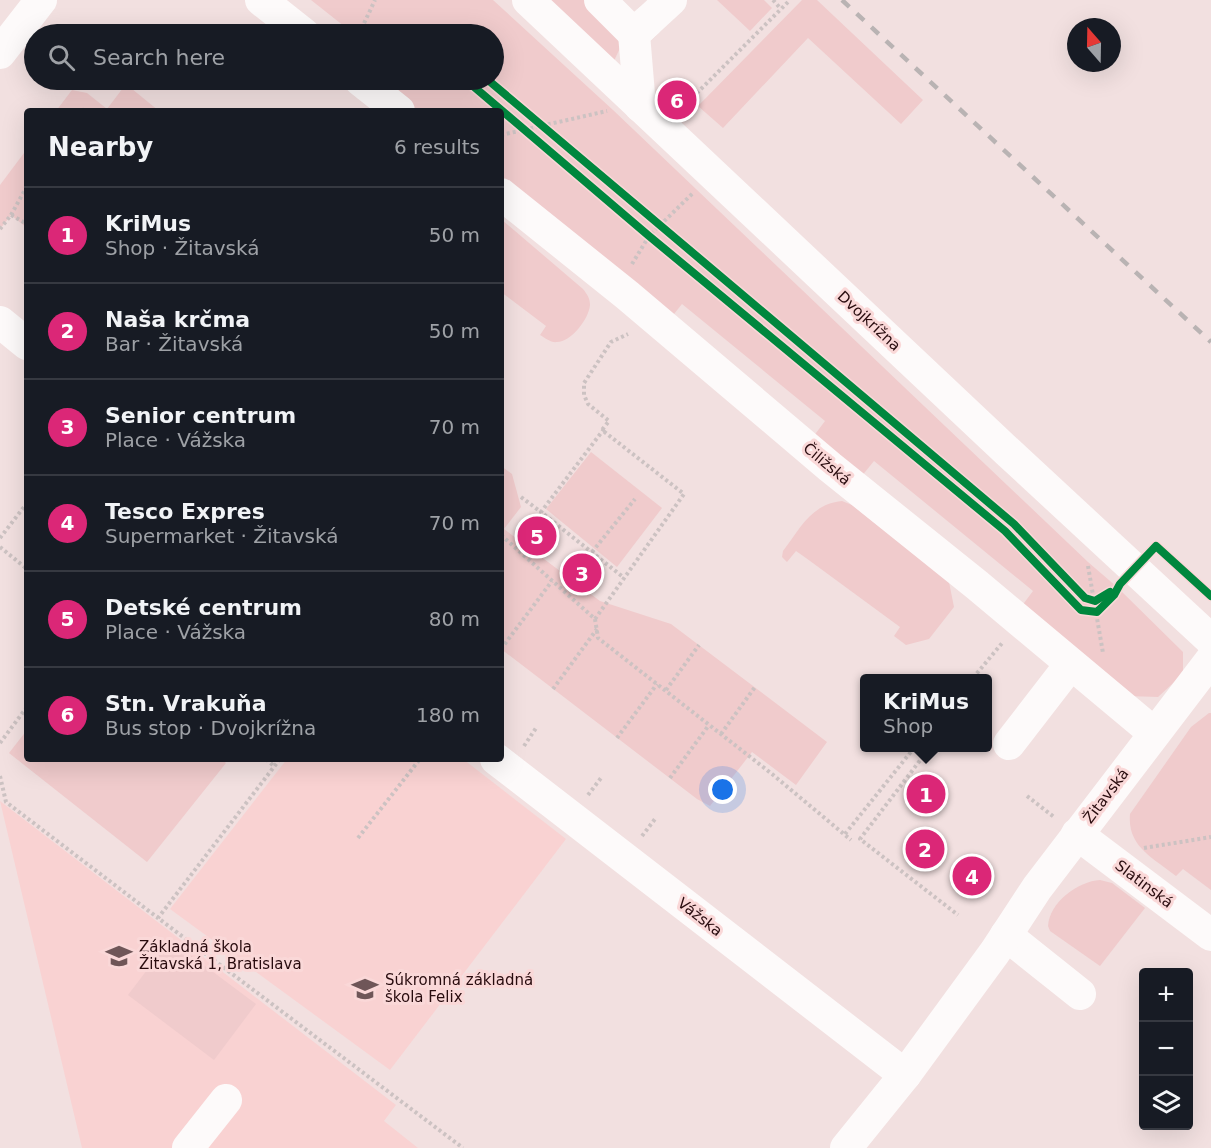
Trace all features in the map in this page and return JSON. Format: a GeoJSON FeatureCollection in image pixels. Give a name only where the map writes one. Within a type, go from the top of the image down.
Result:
{"type":"FeatureCollection","features":[{"type":"Feature","properties":{"kind":"street"},"geometry":{"type":"LineString","coordinates":[[0,53],[41,0]]}},
{"type":"Feature","properties":{"kind":"street"},"geometry":{"type":"LineString","coordinates":[[261,0],[291,24]]}},
{"type":"Feature","properties":{"kind":"street","name":"Dvojkrížna"},"geometry":{"type":"LineString","coordinates":[[528,0],[627,108],[1211,640]]}},
{"type":"Feature","properties":{"kind":"street"},"geometry":{"type":"LineString","coordinates":[[600,0],[634,34]]}},
{"type":"Feature","properties":{"kind":"street"},"geometry":{"type":"LineString","coordinates":[[627,108],[634,34],[671,0]]}},
{"type":"Feature","properties":{"kind":"street"},"geometry":{"type":"LineString","coordinates":[[373,90],[395,108]]}},
{"type":"Feature","properties":{"kind":"street","name":"Čiližská"},"geometry":{"type":"LineString","coordinates":[[504,196],[627,295],[830,467],[986,592],[1154,733]]}},
{"type":"Feature","properties":{"kind":"street"},"geometry":{"type":"LineString","coordinates":[[0,321],[24,341]]}},
{"type":"Feature","properties":{"kind":"street","name":"Žitavská"},"geometry":{"type":"LineString","coordinates":[[846,1148],[905,1075],[1006,935],[1037,888],[1068,828],[1154,733],[1211,660]]}},
{"type":"Feature","properties":{"kind":"street"},"geometry":{"type":"LineString","coordinates":[[1009,744],[1070,664]]}},
{"type":"Feature","properties":{"kind":"street","name":"Vážska"},"geometry":{"type":"LineString","coordinates":[[509,753],[689,908],[905,1075]]}},
{"type":"Feature","properties":{"kind":"street","name":"Slatinská"},"geometry":{"type":"LineString","coordinates":[[1068,828],[1211,934]]}},
{"type":"Feature","properties":{"kind":"street"},"geometry":{"type":"LineString","coordinates":[[1006,935],[1080,994]]}},
{"type":"Feature","properties":{"kind":"street"},"geometry":{"type":"LineString","coordinates":[[188,1148],[226,1101]]}},
{"type":"Feature","properties":{"kind":"path"},"geometry":{"type":"LineString","coordinates":[[772,0],[781,9]]}},
{"type":"Feature","properties":{"kind":"path"},"geometry":{"type":"LineString","coordinates":[[684,106],[790,0]]}},
{"type":"Feature","properties":{"kind":"path"},"geometry":{"type":"LineString","coordinates":[[363,24],[373,1],[381,8]]}},
{"type":"Feature","properties":{"kind":"path"},"geometry":{"type":"LineString","coordinates":[[504,134],[627,108]]}},
{"type":"Feature","properties":{"kind":"path"},"geometry":{"type":"LineString","coordinates":[[533,118],[551,133]]}},
{"type":"Feature","properties":{"kind":"path"},"geometry":{"type":"LineString","coordinates":[[517,122],[534,136]]}},
{"type":"Feature","properties":{"kind":"path"},"geometry":{"type":"LineString","coordinates":[[627,295],[626,273],[649,236],[696,190]]}},
{"type":"Feature","properties":{"kind":"path"},"geometry":{"type":"LineString","coordinates":[[0,229],[24,191]]}},
{"type":"Feature","properties":{"kind":"path"},"geometry":{"type":"LineString","coordinates":[[11,215],[24,222]]}},
{"type":"Feature","properties":{"kind":"path"},"geometry":{"type":"LineString","coordinates":[[650,218],[668,233]]}},
{"type":"Feature","properties":{"kind":"path"},"geometry":{"type":"LineString","coordinates":[[640,228],[658,243]]}},
{"type":"Feature","properties":{"kind":"path"},"geometry":{"type":"LineString","coordinates":[[609,421],[588,404],[584,395],[584,382],[611,342],[634,332]]}},
{"type":"Feature","properties":{"kind":"path"},"geometry":{"type":"LineString","coordinates":[[541,512],[609,421]]}},
{"type":"Feature","properties":{"kind":"path"},"geometry":{"type":"LineString","coordinates":[[595,619],[684,494],[602,430],[609,421]]}},
{"type":"Feature","properties":{"kind":"path"},"geometry":{"type":"LineString","coordinates":[[521,497],[623,577]]}},
{"type":"Feature","properties":{"kind":"path"},"geometry":{"type":"LineString","coordinates":[[592,552],[634,499]]}},
{"type":"Feature","properties":{"kind":"path"},"geometry":{"type":"LineString","coordinates":[[0,538],[24,507]]}},
{"type":"Feature","properties":{"kind":"path"},"geometry":{"type":"LineString","coordinates":[[504,538],[595,619],[598,638],[851,840]]}},
{"type":"Feature","properties":{"kind":"path"},"geometry":{"type":"LineString","coordinates":[[0,547],[24,566]]}},
{"type":"Feature","properties":{"kind":"path"},"geometry":{"type":"LineString","coordinates":[[1088,562],[1099,599],[1096,610],[1109,695]]}},
{"type":"Feature","properties":{"kind":"path"},"geometry":{"type":"LineString","coordinates":[[504,645],[552,580]]}},
{"type":"Feature","properties":{"kind":"path"},"geometry":{"type":"LineString","coordinates":[[1085,598],[1099,599]]}},
{"type":"Feature","properties":{"kind":"path"},"geometry":{"type":"LineString","coordinates":[[553,689],[597,629]]}},
{"type":"Feature","properties":{"kind":"path"},"geometry":{"type":"LineString","coordinates":[[976,674],[1008,637]]}},
{"type":"Feature","properties":{"kind":"path"},"geometry":{"type":"LineString","coordinates":[[666,690],[699,645]]}},
{"type":"Feature","properties":{"kind":"path"},"geometry":{"type":"LineString","coordinates":[[617,738],[657,684]]}},
{"type":"Feature","properties":{"kind":"path"},"geometry":{"type":"LineString","coordinates":[[721,734],[754,687]]}},
{"type":"Feature","properties":{"kind":"path"},"geometry":{"type":"LineString","coordinates":[[0,743],[24,711]]}},
{"type":"Feature","properties":{"kind":"path"},"geometry":{"type":"LineString","coordinates":[[670,778],[709,725]]}},
{"type":"Feature","properties":{"kind":"path"},"geometry":{"type":"LineString","coordinates":[[509,753],[536,728]]}},
{"type":"Feature","properties":{"kind":"path"},"geometry":{"type":"LineString","coordinates":[[844,834],[911,752]]}},
{"type":"Feature","properties":{"kind":"path"},"geometry":{"type":"LineString","coordinates":[[924,752],[860,839],[958,915]]}},
{"type":"Feature","properties":{"kind":"path"},"geometry":{"type":"LineString","coordinates":[[269,762],[274,766]]}},
{"type":"Feature","properties":{"kind":"path"},"geometry":{"type":"LineString","coordinates":[[158,918],[277,762]]}},
{"type":"Feature","properties":{"kind":"path"},"geometry":{"type":"LineString","coordinates":[[358,838],[418,762]]}},
{"type":"Feature","properties":{"kind":"path"},"geometry":{"type":"LineString","coordinates":[[0,776],[6,802],[464,1148]]}},
{"type":"Feature","properties":{"kind":"path"},"geometry":{"type":"LineString","coordinates":[[587,796],[601,778]]}},
{"type":"Feature","properties":{"kind":"path"},"geometry":{"type":"LineString","coordinates":[[1027,796],[1068,828]]}},
{"type":"Feature","properties":{"kind":"path"},"geometry":{"type":"LineString","coordinates":[[641,837],[655,819]]}},
{"type":"Feature","properties":{"kind":"path"},"geometry":{"type":"LineString","coordinates":[[1134,849],[1211,837]]}},
{"type":"Feature","properties":{"kind":"shaded area"},"geometry":{"type":"Polygon","coordinates":[[[311,0],[493,0],[613,110],[1117,587],[1183,652],[1183,674],[1158,697],[1127,696],[1021,607],[1033,591],[874,461],[861,477],[813,437],[825,421],[682,304],[670,319],[504,182],[504,108],[413,108],[391,90],[504,90],[504,24],[341,24],[311,0]]]}},
{"type":"Feature","properties":{"kind":"shaded area"},"geometry":{"type":"Polygon","coordinates":[[[547,0],[594,0],[613,18],[621,46],[613,63],[547,0]]]}},
{"type":"Feature","properties":{"kind":"shaded area"},"geometry":{"type":"Polygon","coordinates":[[[717,0],[764,0],[772,8],[750,31],[717,0]]]}},
{"type":"Feature","properties":{"kind":"shaded area"},"geometry":{"type":"Polygon","coordinates":[[[802,0],[817,0],[923,100],[901,124],[808,38],[723,128],[698,106],[802,0]]]}},
{"type":"Feature","properties":{"kind":"shaded area"},"geometry":{"type":"Polygon","coordinates":[[[72,90],[87,93],[106,108],[58,108],[72,90]]]}},
{"type":"Feature","properties":{"kind":"shaded area"},"geometry":{"type":"Polygon","coordinates":[[[121,90],[133,90],[155,108],[108,108],[121,90]]]}},
{"type":"Feature","properties":{"kind":"shaded area"},"geometry":{"type":"Polygon","coordinates":[[[24,153],[24,226],[11,215],[0,229],[0,185],[24,153]]]}},
{"type":"Feature","properties":{"kind":"shaded area"},"geometry":{"type":"Polygon","coordinates":[[[504,222],[587,294],[589,311],[578,329],[568,338],[555,342],[548,340],[540,335],[546,326],[504,294],[504,222]]]}},
{"type":"Feature","properties":{"kind":"shaded area"},"geometry":{"type":"Polygon","coordinates":[[[591,452],[662,508],[617,567],[546,509],[591,452]]]}},
{"type":"Feature","properties":{"kind":"shaded area"},"geometry":{"type":"Polygon","coordinates":[[[504,468],[512,474],[521,507],[504,529],[504,468]]]}},
{"type":"Feature","properties":{"kind":"shaded area"},"geometry":{"type":"Polygon","coordinates":[[[842,501],[852,505],[949,582],[954,607],[929,639],[906,645],[894,636],[900,627],[806,558],[796,551],[787,562],[782,557],[783,551],[814,512],[831,503],[842,501]]]}},
{"type":"Feature","properties":{"kind":"shaded area"},"geometry":{"type":"Polygon","coordinates":[[[504,529],[600,601],[671,624],[827,742],[796,785],[752,752],[710,806],[697,799],[504,651],[504,529]]]}},
{"type":"Feature","properties":{"kind":"shaded area"},"geometry":{"type":"Polygon","coordinates":[[[1211,713],[1211,890],[1183,869],[1176,876],[1151,857],[1137,843],[1130,825],[1130,814],[1191,727],[1211,713]]]}},
{"type":"Feature","properties":{"kind":"shaded area"},"geometry":{"type":"Polygon","coordinates":[[[24,734],[24,762],[226,763],[147,862],[9,753],[24,734]]]}},
{"type":"Feature","properties":{"kind":"shaded area","name":"Súkromná základná škola Felix"},"geometry":{"type":"Polygon","coordinates":[[[285,762],[467,762],[566,839],[390,1070],[170,909],[285,762]]]}},
{"type":"Feature","properties":{"kind":"shaded area","name":"Základná škola Žitavská 1, Bratislava"},"geometry":{"type":"Polygon","coordinates":[[[0,801],[396,1105],[384,1121],[418,1148],[82,1148],[0,801]]]}},
{"type":"Feature","properties":{"kind":"shaded area"},"geometry":{"type":"Polygon","coordinates":[[[1100,880],[1112,883],[1145,908],[1100,966],[1050,931],[1048,926],[1053,909],[1066,895],[1083,884],[1100,880]]]}},
{"type":"Feature","properties":{"kind":"shaded area"},"geometry":{"type":"Polygon","coordinates":[[[170,940],[256,1004],[214,1060],[128,995],[170,940]]]}},
{"type":"Feature","properties":{"kind":"railway"},"geometry":{"type":"LineString","coordinates":[[842,0],[1211,342]]}},
{"type":"Feature","properties":{"kind":"cycle path"},"geometry":{"type":"LineString","coordinates":[[478,90],[499,108]]}},
{"type":"Feature","properties":{"kind":"cycle path"},"geometry":{"type":"LineString","coordinates":[[500,90],[1014,524],[1085,598],[1095,601],[1110,592]]}},
{"type":"Feature","properties":{"kind":"cycle path"},"geometry":{"type":"LineString","coordinates":[[504,112],[649,236],[1005,531],[1081,610],[1097,612],[1156,546],[1211,596]]}},
{"type":"Feature","properties":{"kind":"place","name":"Stn. Vrakuňa"},"geometry":{"type":"Point","coordinates":[677,100]}},
{"type":"Feature","properties":{"kind":"place","name":"Detské centrum"},"geometry":{"type":"Point","coordinates":[537,536]}},
{"type":"Feature","properties":{"kind":"place","name":"Senior centrum"},"geometry":{"type":"Point","coordinates":[582,573]}},
{"type":"Feature","properties":{"kind":"place","name":"KriMus"},"geometry":{"type":"Point","coordinates":[926,794]}},
{"type":"Feature","properties":{"kind":"place","name":"Naša krčma"},"geometry":{"type":"Point","coordinates":[925,849]}},
{"type":"Feature","properties":{"kind":"place","name":"Tesco Expres"},"geometry":{"type":"Point","coordinates":[972,876]}},
{"type":"Feature","properties":{"kind":"place","name":"Základná škola Žitavská 1, Bratislava"},"geometry":{"type":"Point","coordinates":[119,956]}},
{"type":"Feature","properties":{"kind":"place","name":"Súkromná základná škola Felix"},"geometry":{"type":"Point","coordinates":[365,989]}}]}
